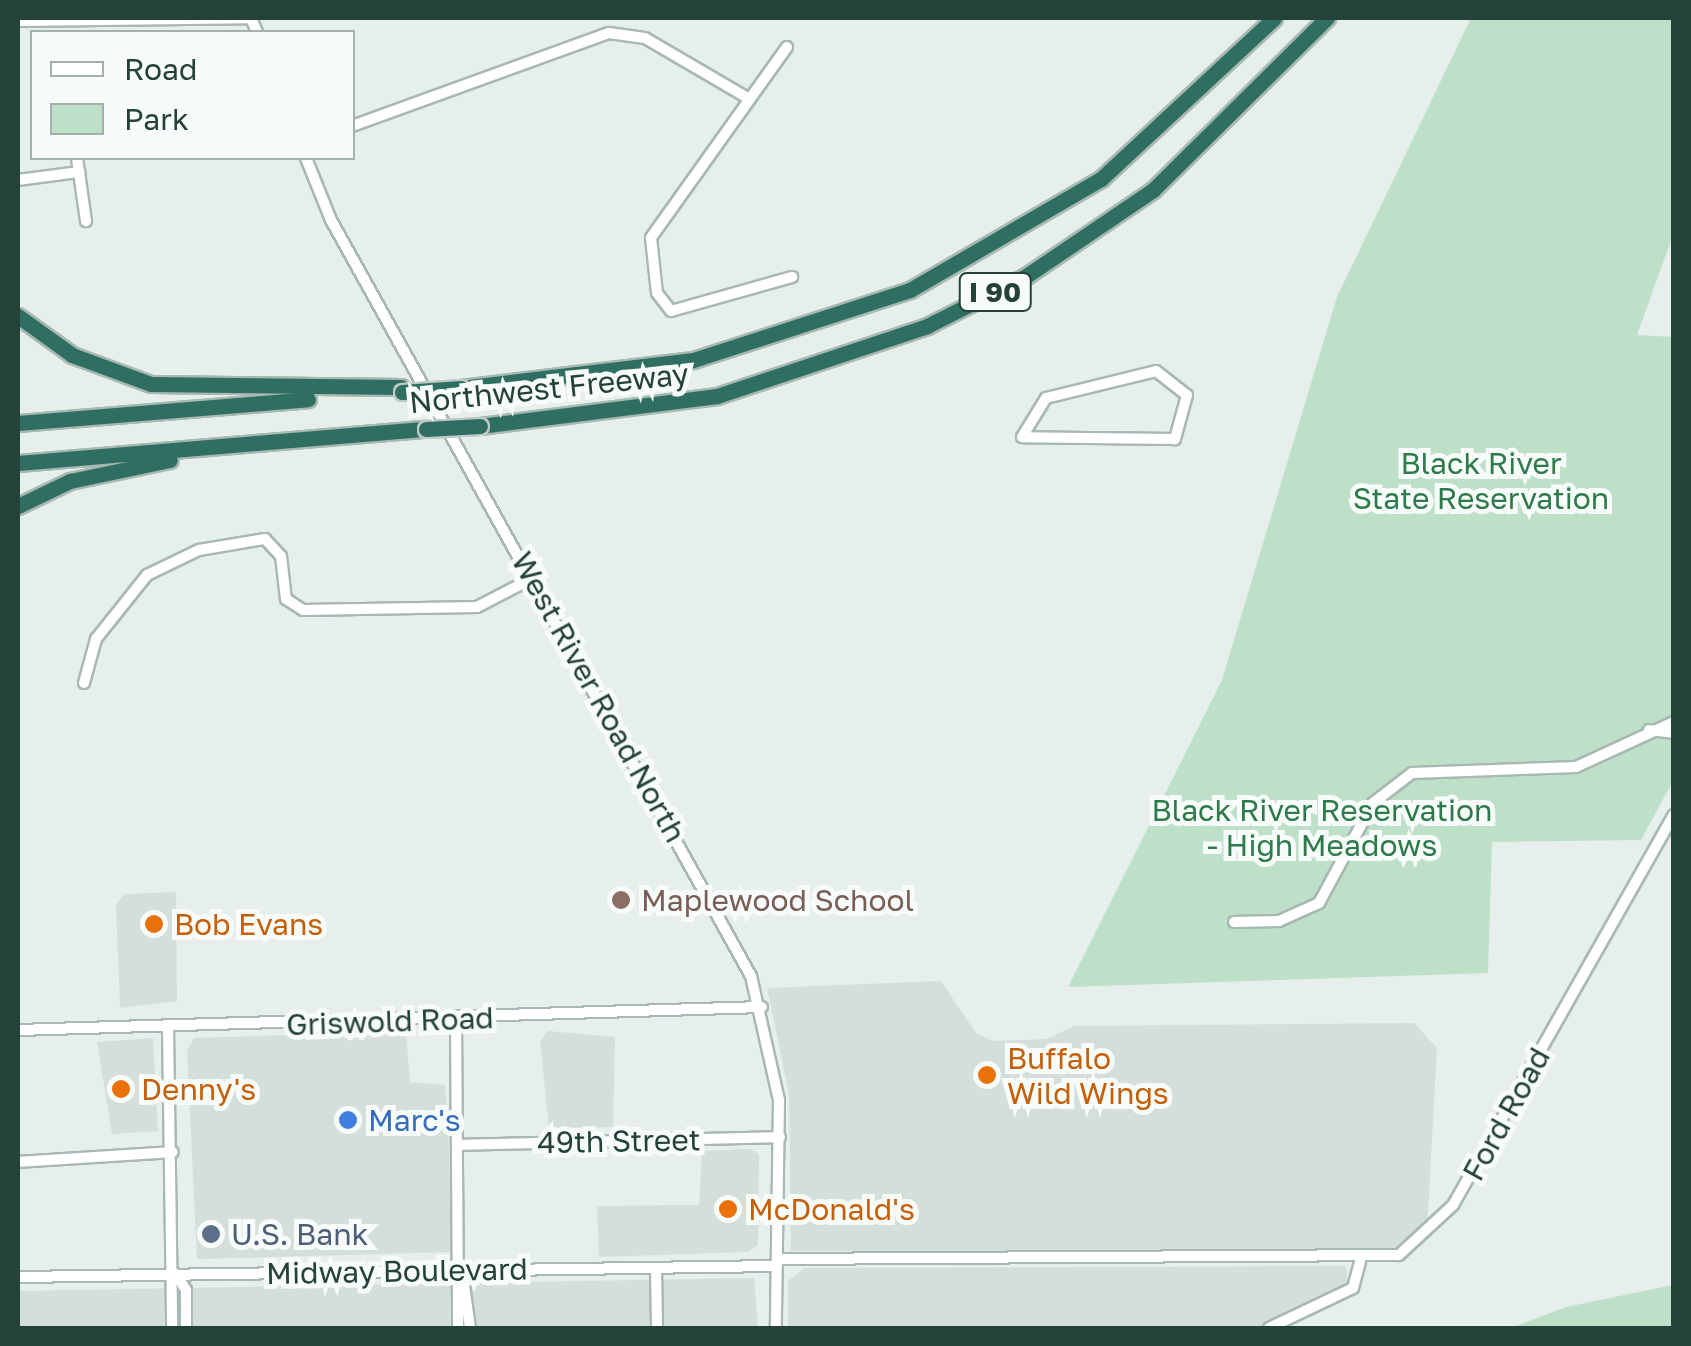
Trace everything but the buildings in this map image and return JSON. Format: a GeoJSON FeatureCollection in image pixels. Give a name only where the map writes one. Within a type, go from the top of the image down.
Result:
{"type":"FeatureCollection","features":[{"type":"Feature","properties":{"kind":"highway","name":"Northwest Freeway"},"geometry":{"type":"LineString","coordinates":[[18,422],[519,383],[740,349],[939,276],[1101,178],[1274,18]]}},
{"type":"Feature","properties":{"kind":"highway","name":"Northwest Freeway"},"geometry":{"type":"LineString","coordinates":[[18,463],[480,426],[717,396],[927,326],[1026,276],[1153,190],[1327,18]]}},
{"type":"Feature","properties":{"kind":"highway"},"geometry":{"type":"LineString","coordinates":[[18,316],[72,356],[151,384],[401,390]]}},
{"type":"Feature","properties":{"kind":"highway"},"geometry":{"type":"LineString","coordinates":[[18,506],[114,468],[368,435]]}},
{"type":"Feature","properties":{"kind":"street"},"geometry":{"type":"LineString","coordinates":[[18,21],[56,26],[249,18]]}},
{"type":"Feature","properties":{"kind":"street"},"geometry":{"type":"LineString","coordinates":[[355,125],[608,33],[645,38],[746,97]]}},
{"type":"Feature","properties":{"kind":"street"},"geometry":{"type":"LineString","coordinates":[[786,47],[652,226],[657,293],[666,308],[684,313],[792,277]]}},
{"type":"Feature","properties":{"kind":"street"},"geometry":{"type":"LineString","coordinates":[[78,160],[86,221]]}},
{"type":"Feature","properties":{"kind":"street","name":"West River Road North"},"geometry":{"type":"LineString","coordinates":[[307,160],[331,220],[731,932],[762,1008],[780,1138],[776,1328]]}},
{"type":"Feature","properties":{"kind":"street"},"geometry":{"type":"LineString","coordinates":[[18,180],[79,172]]}},
{"type":"Feature","properties":{"kind":"street"},"geometry":{"type":"LineString","coordinates":[[1156,372],[1187,395],[1175,439],[1044,432],[1022,437],[1055,395],[1156,372]]}},
{"type":"Feature","properties":{"kind":"street"},"geometry":{"type":"LineString","coordinates":[[84,683],[96,640],[147,575],[199,550],[265,539],[281,556],[286,598],[303,610],[477,607],[533,578]]}},
{"type":"Feature","properties":{"kind":"street"},"geometry":{"type":"LineString","coordinates":[[1234,922],[1279,921],[1319,903],[1373,803],[1412,773],[1576,767],[1643,730],[1674,722]]}},
{"type":"Feature","properties":{"kind":"street"},"geometry":{"type":"LineString","coordinates":[[1643,730],[1674,733]]}},
{"type":"Feature","properties":{"kind":"street","name":"Ford Road"},"geometry":{"type":"LineString","coordinates":[[1360,1261],[1405,1252],[1453,1205],[1674,815]]}},
{"type":"Feature","properties":{"kind":"street","name":"Griswold Road"},"geometry":{"type":"LineString","coordinates":[[18,1030],[762,1008]]}},
{"type":"Feature","properties":{"kind":"street"},"geometry":{"type":"LineString","coordinates":[[456,1020],[462,1270],[458,1328]]}},
{"type":"Feature","properties":{"kind":"street"},"geometry":{"type":"LineString","coordinates":[[168,1027],[176,1274],[172,1328]]}},
{"type":"Feature","properties":{"kind":"street","name":"49th Street"},"geometry":{"type":"LineString","coordinates":[[459,1145],[780,1138]]}},
{"type":"Feature","properties":{"kind":"street"},"geometry":{"type":"LineString","coordinates":[[18,1162],[174,1152]]}},
{"type":"Feature","properties":{"kind":"street"},"geometry":{"type":"LineString","coordinates":[[1268,1328],[1353,1288],[1360,1261]]}},
{"type":"Feature","properties":{"kind":"street","name":"Midway Boulevard"},"geometry":{"type":"LineString","coordinates":[[18,1276],[656,1268],[777,1262],[1360,1261]]}},
{"type":"Feature","properties":{"kind":"street"},"geometry":{"type":"LineString","coordinates":[[656,1268],[658,1328]]}},
{"type":"Feature","properties":{"kind":"street"},"geometry":{"type":"LineString","coordinates":[[462,1270],[470,1328]]}},
{"type":"Feature","properties":{"kind":"street"},"geometry":{"type":"LineString","coordinates":[[176,1274],[186,1290],[186,1328]]}},
{"type":"Feature","properties":{"kind":"shaded area"},"geometry":{"type":"Polygon","coordinates":[[[176,892],[177,1001],[120,1008],[116,904],[125,894],[176,892]]]}},
{"type":"Feature","properties":{"kind":"shaded area"},"geometry":{"type":"Polygon","coordinates":[[[941,981],[976,1033],[993,1041],[1047,1039],[1074,1026],[1414,1023],[1437,1048],[1427,1231],[1396,1252],[791,1251],[789,1094],[767,988],[941,981]]]}},
{"type":"Feature","properties":{"kind":"shaded area"},"geometry":{"type":"Polygon","coordinates":[[[406,1031],[410,1082],[445,1085],[455,1252],[197,1259],[187,1051],[194,1038],[406,1031]]]}},
{"type":"Feature","properties":{"kind":"shaded area"},"geometry":{"type":"Polygon","coordinates":[[[548,1031],[615,1037],[613,1127],[549,1128],[540,1041],[548,1031]]]}},
{"type":"Feature","properties":{"kind":"shaded area"},"geometry":{"type":"Polygon","coordinates":[[[153,1038],[158,1131],[112,1134],[97,1042],[153,1038]]]}},
{"type":"Feature","properties":{"kind":"shaded area"},"geometry":{"type":"Polygon","coordinates":[[[750,1149],[759,1154],[758,1245],[748,1252],[599,1257],[597,1206],[699,1205],[702,1151],[750,1149]]]}},
{"type":"Feature","properties":{"kind":"shaded area"},"geometry":{"type":"Polygon","coordinates":[[[1346,1266],[1348,1284],[1260,1328],[788,1328],[788,1281],[804,1268],[1346,1266]]]}},
{"type":"Feature","properties":{"kind":"shaded area"},"geometry":{"type":"Polygon","coordinates":[[[754,1278],[758,1328],[18,1328],[18,1291],[754,1278]]]}},
{"type":"Feature","properties":{"kind":"green space","name":"Black River State Reservation"},"geometry":{"type":"Polygon","coordinates":[[[1471,18],[1673,18],[1673,235],[1637,335],[1673,337],[1674,779],[1641,840],[1492,842],[1488,973],[1068,987],[1222,680],[1337,297],[1471,18]]]}},
{"type":"Feature","properties":{"kind":"green space"},"geometry":{"type":"Polygon","coordinates":[[[1673,1285],[1673,1328],[1511,1328],[1566,1307],[1673,1285]]]}},
{"type":"Feature","properties":{"kind":"place","name":"Maplewood School"},"geometry":{"type":"Point","coordinates":[621,900]}},
{"type":"Feature","properties":{"kind":"place","name":"Bob Evans"},"geometry":{"type":"Point","coordinates":[154,924]}},
{"type":"Feature","properties":{"kind":"place","name":"Buffalo Wild Wings"},"geometry":{"type":"Point","coordinates":[987,1075]}},
{"type":"Feature","properties":{"kind":"place","name":"Denny's"},"geometry":{"type":"Point","coordinates":[121,1089]}},
{"type":"Feature","properties":{"kind":"place","name":"Marc's"},"geometry":{"type":"Point","coordinates":[348,1120]}},
{"type":"Feature","properties":{"kind":"place","name":"McDonald's"},"geometry":{"type":"Point","coordinates":[728,1209]}},
{"type":"Feature","properties":{"kind":"place","name":"U.S. Bank"},"geometry":{"type":"Point","coordinates":[211,1234]}},
{"type":"Feature","properties":{"kind":"park label","name":"Black River Reservation - High Meadows"},"geometry":{"type":"Point","coordinates":[1322,827]}}]}
